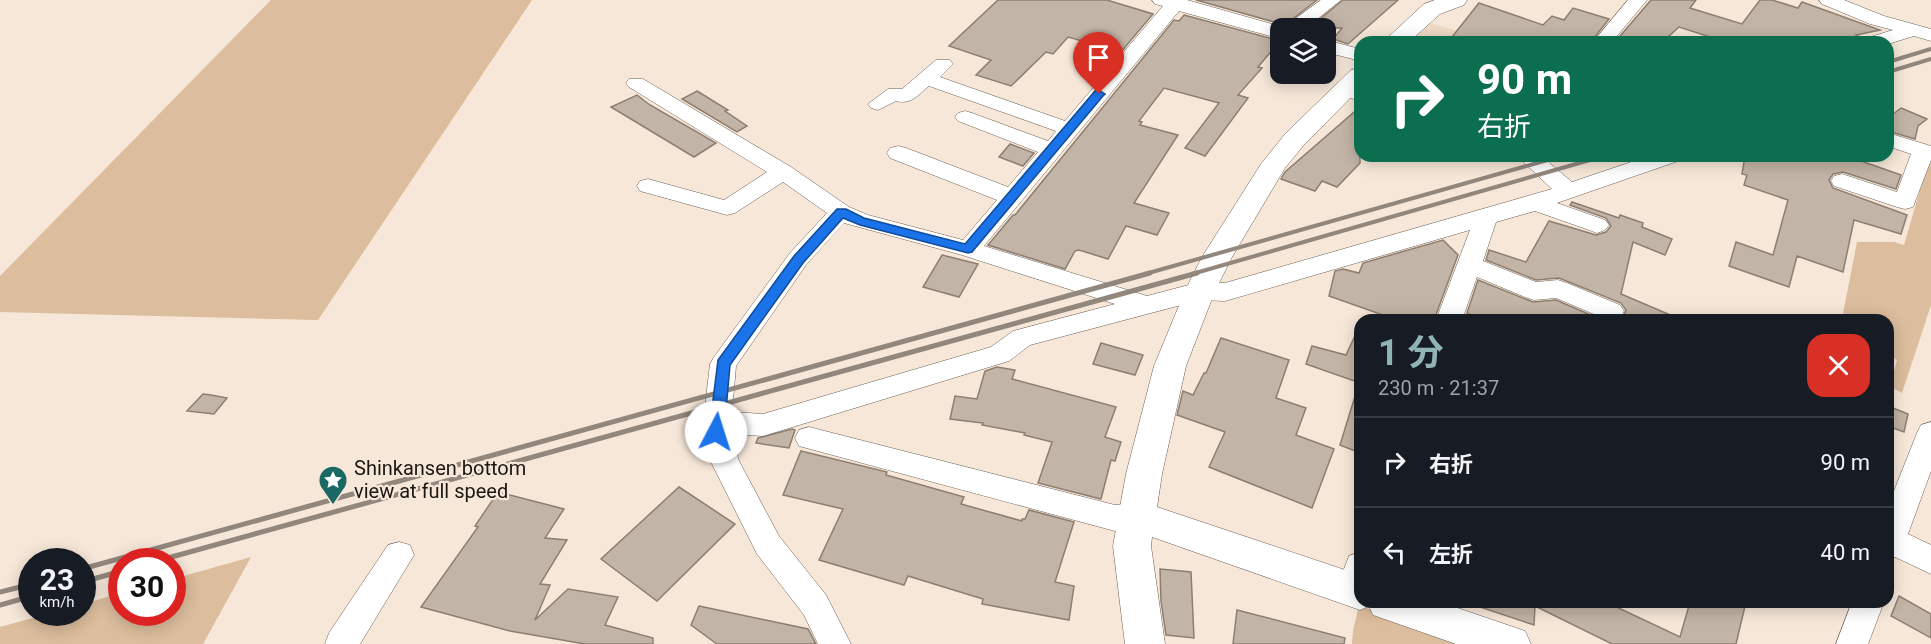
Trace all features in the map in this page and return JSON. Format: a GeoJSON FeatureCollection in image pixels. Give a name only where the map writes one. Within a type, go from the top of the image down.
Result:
{"type":"FeatureCollection","features":[{"type":"Feature","properties":{"kind":"street"},"geometry":{"type":"LineString","coordinates":[[1308,18],[1332,0]]}},
{"type":"Feature","properties":{"kind":"street"},"geometry":{"type":"LineString","coordinates":[[1401,36],[1432,9],[1456,0]]}},
{"type":"Feature","properties":{"kind":"street"},"geometry":{"type":"LineString","coordinates":[[1608,36],[1638,0]]}},
{"type":"Feature","properties":{"kind":"street"},"geometry":{"type":"LineString","coordinates":[[1828,0],[1877,20],[1923,32]]}},
{"type":"Feature","properties":{"kind":"street"},"geometry":{"type":"LineString","coordinates":[[968,249],[1052,150],[1171,1],[1270,30]]}},
{"type":"Feature","properties":{"kind":"street"},"geometry":{"type":"LineString","coordinates":[[1894,38],[1923,32]]}},
{"type":"Feature","properties":{"kind":"street"},"geometry":{"type":"LineString","coordinates":[[1336,49],[1354,53]]}},
{"type":"Feature","properties":{"kind":"street"},"geometry":{"type":"LineString","coordinates":[[878,104],[895,93],[904,97],[943,64]]}},
{"type":"Feature","properties":{"kind":"street"},"geometry":{"type":"LineString","coordinates":[[926,78],[1069,129]]}},
{"type":"Feature","properties":{"kind":"street"},"geometry":{"type":"LineString","coordinates":[[636,83],[783,172],[841,212],[860,220],[968,249],[1146,305]]}},
{"type":"Feature","properties":{"kind":"street"},"geometry":{"type":"LineString","coordinates":[[1145,644],[1132,546],[1136,516],[1170,366],[1200,291],[1222,248],[1274,164],[1294,140],[1354,88]]}},
{"type":"Feature","properties":{"kind":"street"},"geometry":{"type":"LineString","coordinates":[[965,117],[1052,150]]}},
{"type":"Feature","properties":{"kind":"street"},"geometry":{"type":"LineString","coordinates":[[1842,181],[1905,202],[1926,146],[1894,140]]}},
{"type":"Feature","properties":{"kind":"street"},"geometry":{"type":"LineString","coordinates":[[907,161],[1011,198]]}},
{"type":"Feature","properties":{"kind":"street"},"geometry":{"type":"LineString","coordinates":[[1535,162],[1568,190]]}},
{"type":"Feature","properties":{"kind":"street"},"geometry":{"type":"LineString","coordinates":[[717,422],[763,425],[1000,354],[1022,338],[1200,291],[1225,292],[1538,201],[1653,162]]}},
{"type":"Feature","properties":{"kind":"street"},"geometry":{"type":"LineString","coordinates":[[658,194],[719,214],[783,172]]}},
{"type":"Feature","properties":{"kind":"street"},"geometry":{"type":"LineString","coordinates":[[1538,201],[1543,206],[1597,225]]}},
{"type":"Feature","properties":{"kind":"street"},"geometry":{"type":"LineString","coordinates":[[835,644],[816,605],[768,545],[724,462],[716,432],[723,364],[798,260],[841,212]]}},
{"type":"Feature","properties":{"kind":"street"},"geometry":{"type":"LineString","coordinates":[[1451,314],[1487,216]]}},
{"type":"Feature","properties":{"kind":"street"},"geometry":{"type":"LineString","coordinates":[[1469,266],[1534,291],[1558,289],[1611,311],[1609,314]]}},
{"type":"Feature","properties":{"kind":"street"},"geometry":{"type":"LineString","coordinates":[[1894,529],[1931,433]]}},
{"type":"Feature","properties":{"kind":"street"},"geometry":{"type":"LineString","coordinates":[[809,438],[979,492],[1115,518],[1136,516],[1354,585]]}},
{"type":"Feature","properties":{"kind":"street"},"geometry":{"type":"LineString","coordinates":[[1894,544],[1931,560]]}},
{"type":"Feature","properties":{"kind":"street"},"geometry":{"type":"LineString","coordinates":[[341,644],[399,555]]}},
{"type":"Feature","properties":{"kind":"street"},"geometry":{"type":"LineString","coordinates":[[1417,608],[1510,644]]}},
{"type":"Feature","properties":{"kind":"street"},"geometry":{"type":"LineString","coordinates":[[1852,644],[1866,608]]}},
{"type":"Feature","properties":{"kind":"shaded area"},"geometry":{"type":"Polygon","coordinates":[[[271,0],[532,0],[318,320],[0,312],[0,276],[271,0]]]}},
{"type":"Feature","properties":{"kind":"shaded area"},"geometry":{"type":"Polygon","coordinates":[[[1428,22],[1471,36],[1411,36],[1428,22]]]}},
{"type":"Feature","properties":{"kind":"shaded area"},"geometry":{"type":"Polygon","coordinates":[[[1928,163],[1931,163],[1931,305],[1902,393],[1894,389],[1897,360],[1894,358],[1894,314],[1843,314],[1857,242],[1894,242],[1904,245],[1928,163]]]}},
{"type":"Feature","properties":{"kind":"shaded area"},"geometry":{"type":"Polygon","coordinates":[[[251,557],[203,644],[0,644],[0,627],[18,622],[18,626],[96,626],[96,600],[108,597],[108,626],[186,626],[186,575],[251,557]]]}},
{"type":"Feature","properties":{"kind":"shaded area"},"geometry":{"type":"Polygon","coordinates":[[[1358,608],[1367,608],[1453,642],[1453,644],[1352,644],[1358,608]]]}},
{"type":"Feature","properties":{"kind":"building"},"geometry":{"type":"Polygon","coordinates":[[[998,0],[1107,0],[1153,14],[1121,52],[1068,37],[1053,54],[1046,52],[1011,86],[976,75],[991,60],[949,46],[998,0]]]}},
{"type":"Feature","properties":{"kind":"building"},"geometry":{"type":"Polygon","coordinates":[[[1196,0],[1317,0],[1294,18],[1270,18],[1270,21],[1196,0]]]}},
{"type":"Feature","properties":{"kind":"building"},"geometry":{"type":"Polygon","coordinates":[[[1343,0],[1398,0],[1357,36],[1354,36],[1348,44],[1336,40],[1336,35],[1342,28],[1336,28],[1336,18],[1321,18],[1343,0]]]}},
{"type":"Feature","properties":{"kind":"building"},"geometry":{"type":"Polygon","coordinates":[[[1651,0],[1696,0],[1690,8],[1742,24],[1760,0],[1772,0],[1798,8],[1802,2],[1880,30],[1856,35],[1858,36],[1707,36],[1679,27],[1669,36],[1620,36],[1651,0]]]}},
{"type":"Feature","properties":{"kind":"building"},"geometry":{"type":"Polygon","coordinates":[[[1479,3],[1543,25],[1552,16],[1564,20],[1573,8],[1609,19],[1596,36],[1453,36],[1479,3]]]}},
{"type":"Feature","properties":{"kind":"building"},"geometry":{"type":"Polygon","coordinates":[[[1184,15],[1270,38],[1270,53],[1258,67],[1262,68],[1238,95],[1248,98],[1205,156],[1185,148],[1219,103],[1164,88],[1139,121],[1142,122],[1140,125],[1178,135],[1134,203],[1169,213],[1157,235],[1126,226],[1108,259],[1079,250],[1075,251],[1065,269],[988,245],[1174,20],[1179,21],[1184,15]]]}},
{"type":"Feature","properties":{"kind":"building"},"geometry":{"type":"Polygon","coordinates":[[[697,91],[728,110],[725,111],[747,126],[737,132],[682,99],[697,91]]]}},
{"type":"Feature","properties":{"kind":"building"},"geometry":{"type":"Polygon","coordinates":[[[637,95],[716,143],[694,157],[611,107],[637,95]]]}},
{"type":"Feature","properties":{"kind":"building"},"geometry":{"type":"Polygon","coordinates":[[[1901,108],[1927,119],[1918,126],[1915,139],[1894,133],[1894,113],[1901,108]]]}},
{"type":"Feature","properties":{"kind":"building"},"geometry":{"type":"Polygon","coordinates":[[[1354,112],[1354,162],[1360,163],[1337,187],[1322,181],[1315,191],[1281,179],[1285,172],[1354,112]]]}},
{"type":"Feature","properties":{"kind":"building"},"geometry":{"type":"Polygon","coordinates":[[[1010,144],[1034,153],[1023,166],[999,157],[1010,144]]]}},
{"type":"Feature","properties":{"kind":"building"},"geometry":{"type":"Polygon","coordinates":[[[1744,162],[1864,162],[1901,175],[1896,189],[1843,172],[1833,174],[1829,180],[1833,188],[1907,215],[1901,234],[1854,220],[1843,272],[1797,256],[1789,287],[1729,266],[1736,242],[1773,255],[1788,200],[1744,185],[1747,175],[1742,174],[1744,162]]]}},
{"type":"Feature","properties":{"kind":"building"},"geometry":{"type":"Polygon","coordinates":[[[1572,202],[1619,218],[1620,215],[1643,223],[1642,227],[1672,239],[1665,255],[1633,242],[1621,294],[1668,314],[1624,314],[1626,310],[1621,303],[1559,278],[1536,280],[1486,260],[1489,250],[1526,262],[1549,221],[1596,235],[1606,232],[1611,226],[1606,218],[1570,205],[1572,202]]]}},
{"type":"Feature","properties":{"kind":"building"},"geometry":{"type":"Polygon","coordinates":[[[1443,240],[1458,255],[1436,314],[1380,314],[1329,296],[1335,271],[1343,269],[1359,273],[1363,263],[1443,240]]]}},
{"type":"Feature","properties":{"kind":"building"},"geometry":{"type":"Polygon","coordinates":[[[942,255],[978,264],[959,297],[923,287],[942,255]]]}},
{"type":"Feature","properties":{"kind":"building"},"geometry":{"type":"Polygon","coordinates":[[[1478,280],[1533,302],[1556,300],[1588,314],[1469,314],[1467,313],[1478,280]]]}},
{"type":"Feature","properties":{"kind":"building"},"geometry":{"type":"Polygon","coordinates":[[[1221,338],[1289,360],[1276,398],[1306,408],[1296,435],[1334,449],[1312,508],[1209,467],[1225,432],[1177,415],[1183,391],[1193,395],[1206,373],[1221,338]]]}},
{"type":"Feature","properties":{"kind":"building"},"geometry":{"type":"Polygon","coordinates":[[[1354,338],[1354,381],[1306,364],[1312,346],[1346,355],[1354,338]]]}},
{"type":"Feature","properties":{"kind":"building"},"geometry":{"type":"Polygon","coordinates":[[[1101,343],[1143,355],[1135,375],[1093,364],[1101,343]]]}},
{"type":"Feature","properties":{"kind":"building"},"geometry":{"type":"Polygon","coordinates":[[[997,367],[1015,370],[1012,379],[1116,407],[1105,437],[1121,442],[1115,461],[1111,460],[1101,499],[1038,483],[1052,442],[1024,435],[1025,433],[982,425],[983,423],[950,419],[955,396],[977,399],[985,371],[997,367]]]}},
{"type":"Feature","properties":{"kind":"building"},"geometry":{"type":"Polygon","coordinates":[[[203,394],[227,398],[214,414],[187,411],[203,394]]]}},
{"type":"Feature","properties":{"kind":"building"},"geometry":{"type":"Polygon","coordinates":[[[1354,400],[1354,451],[1340,445],[1354,400]]]}},
{"type":"Feature","properties":{"kind":"building"},"geometry":{"type":"Polygon","coordinates":[[[1894,408],[1908,414],[1904,432],[1894,428],[1894,408]]]}},
{"type":"Feature","properties":{"kind":"building"},"geometry":{"type":"Polygon","coordinates":[[[795,430],[789,448],[756,443],[758,438],[795,430]]]}},
{"type":"Feature","properties":{"kind":"building"},"geometry":{"type":"Polygon","coordinates":[[[801,451],[887,472],[886,475],[964,497],[961,504],[1022,521],[1029,510],[1074,522],[1055,582],[1074,586],[1069,620],[982,604],[983,599],[908,576],[904,585],[819,560],[843,509],[783,495],[801,451]]]}},
{"type":"Feature","properties":{"kind":"building"},"geometry":{"type":"Polygon","coordinates":[[[679,487],[735,524],[657,601],[601,559],[679,487]]]}},
{"type":"Feature","properties":{"kind":"building"},"geometry":{"type":"Polygon","coordinates":[[[498,492],[564,509],[545,538],[567,540],[540,584],[550,585],[535,620],[568,589],[618,597],[605,625],[653,638],[653,644],[585,644],[510,631],[421,607],[478,527],[475,526],[498,492]]]}},
{"type":"Feature","properties":{"kind":"building"},"geometry":{"type":"Polygon","coordinates":[[[1160,569],[1191,572],[1194,638],[1166,635],[1161,601],[1160,569]]]}},
{"type":"Feature","properties":{"kind":"building"},"geometry":{"type":"Polygon","coordinates":[[[1899,596],[1931,614],[1931,638],[1891,616],[1899,596]]]}},
{"type":"Feature","properties":{"kind":"building"},"geometry":{"type":"Polygon","coordinates":[[[699,606],[808,629],[816,644],[717,644],[691,625],[699,606]]]}},
{"type":"Feature","properties":{"kind":"building"},"geometry":{"type":"Polygon","coordinates":[[[1483,608],[1535,608],[1534,625],[1483,608]]]}},
{"type":"Feature","properties":{"kind":"building"},"geometry":{"type":"Polygon","coordinates":[[[1539,608],[1619,608],[1680,637],[1688,608],[1745,608],[1736,644],[1612,644],[1539,608]]]}},
{"type":"Feature","properties":{"kind":"building"},"geometry":{"type":"Polygon","coordinates":[[[1237,610],[1345,638],[1344,644],[1233,644],[1237,610]]]}},
{"type":"Feature","properties":{"kind":"railway"},"geometry":{"type":"LineString","coordinates":[[1894,60],[1931,49]]}},
{"type":"Feature","properties":{"kind":"railway"},"geometry":{"type":"LineString","coordinates":[[1894,70],[1931,59]]}},
{"type":"Feature","properties":{"kind":"railway"},"geometry":{"type":"LineString","coordinates":[[1145,274],[1541,162]]}},
{"type":"Feature","properties":{"kind":"railway"},"geometry":{"type":"LineString","coordinates":[[1192,274],[1583,162]]}},
{"type":"Feature","properties":{"kind":"railway"},"geometry":{"type":"LineString","coordinates":[[96,565],[1150,273]]}},
{"type":"Feature","properties":{"kind":"railway"},"geometry":{"type":"LineString","coordinates":[[186,553],[1197,273]]}},
{"type":"Feature","properties":{"kind":"railway"},"geometry":{"type":"LineString","coordinates":[[96,578],[108,575]]}},
{"type":"Feature","properties":{"kind":"railway"},"geometry":{"type":"LineString","coordinates":[[0,592],[18,588]]}},
{"type":"Feature","properties":{"kind":"railway"},"geometry":{"type":"LineString","coordinates":[[0,605],[18,600]]}},
{"type":"Feature","properties":{"kind":"place","name":"Shinkansen bottom view at full speed"},"geometry":{"type":"Point","coordinates":[333,506]}},
{"type":"Feature","properties":{"kind":"route"},"geometry":{"type":"LineString","coordinates":[[716,432],[723,364],[798,260],[841,212],[860,220],[968,249],[1099,94]]}}]}
